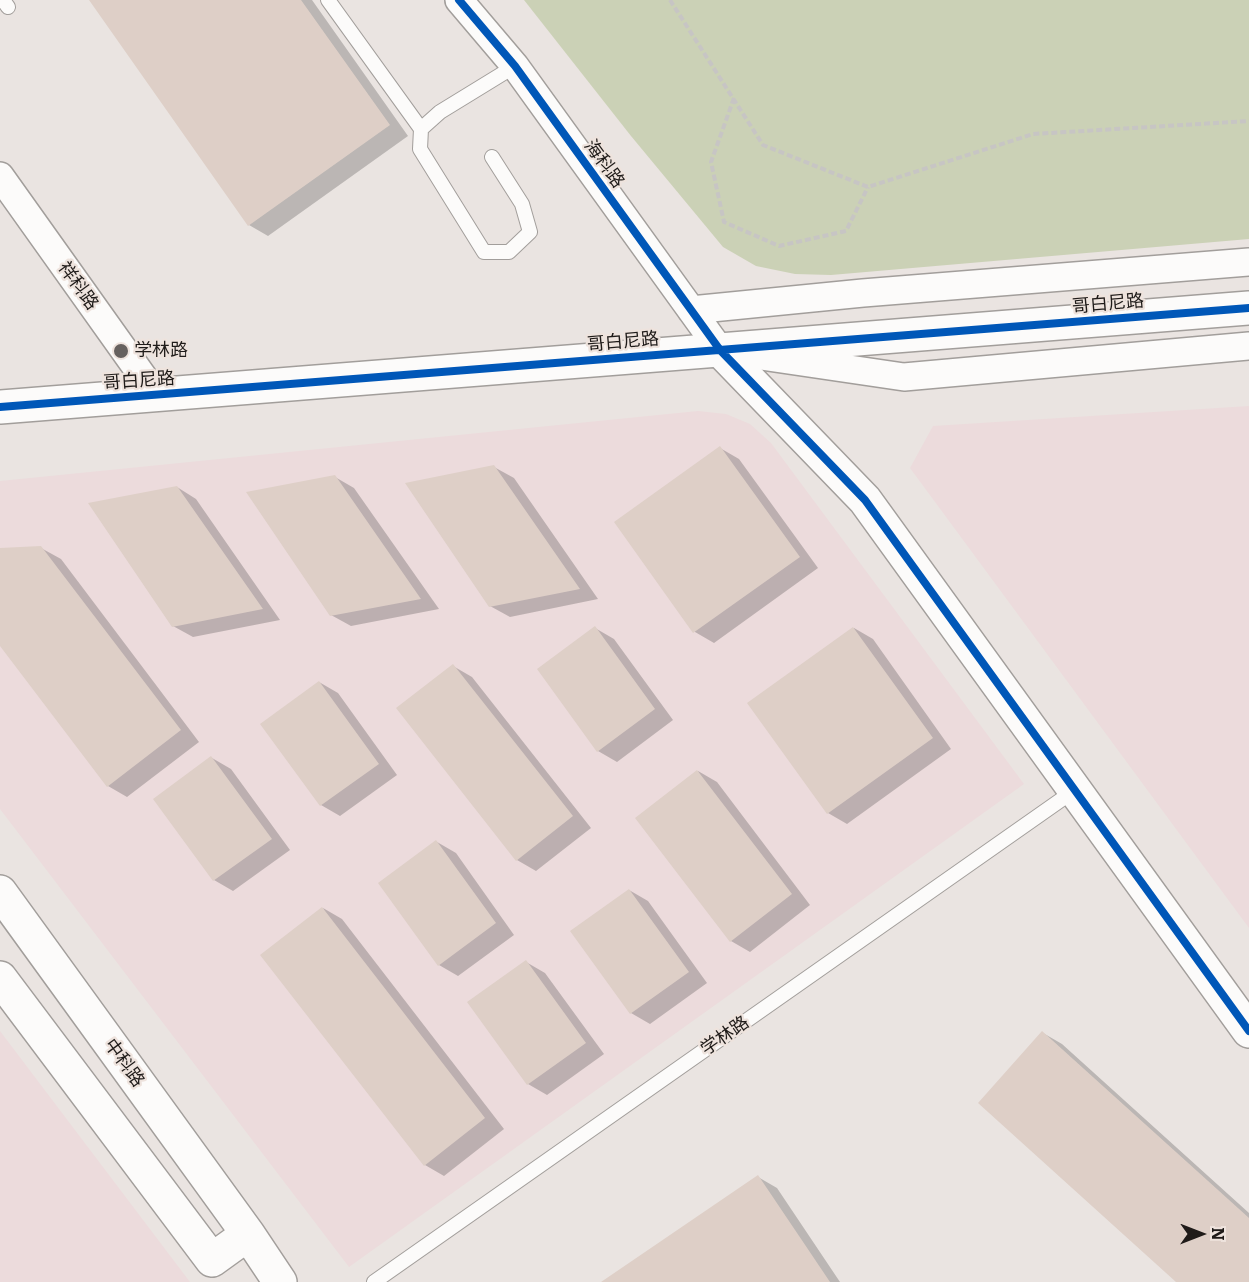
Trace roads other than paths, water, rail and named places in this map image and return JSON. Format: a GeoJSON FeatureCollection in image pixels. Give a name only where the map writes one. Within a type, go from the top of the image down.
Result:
{"type":"FeatureCollection","features":[{"type":"Feature","properties":{"kind":"street","name":"海科路"},"geometry":{"type":"LineString","coordinates":[[459,0],[515,66],[720,350]]}},
{"type":"Feature","properties":{"kind":"street","name":"祥科路"},"geometry":{"type":"LineString","coordinates":[[0,177],[156,395]]}},
{"type":"Feature","properties":{"kind":"street"},"geometry":{"type":"LineString","coordinates":[[691,310],[863,293],[1249,262]]}},
{"type":"Feature","properties":{"kind":"street","name":"哥白尼路"},"geometry":{"type":"LineString","coordinates":[[0,407],[1249,308]]}},
{"type":"Feature","properties":{"kind":"street"},"geometry":{"type":"LineString","coordinates":[[720,350],[904,376],[1249,346]]}},
{"type":"Feature","properties":{"kind":"street"},"geometry":{"type":"LineString","coordinates":[[720,350],[866,500],[1249,1031]]}},
{"type":"Feature","properties":{"kind":"street","name":"中科路"},"geometry":{"type":"LineString","coordinates":[[0,892],[248,1234],[280,1282]]}},
{"type":"Feature","properties":{"kind":"street"},"geometry":{"type":"LineString","coordinates":[[0,978],[220,1271],[248,1234]]}},
{"type":"Feature","properties":{"kind":"lane"},"geometry":{"type":"LineString","coordinates":[[328,0],[421,129],[420,149],[484,252],[510,252],[530,232],[522,204],[492,157]]}},
{"type":"Feature","properties":{"kind":"lane"},"geometry":{"type":"LineString","coordinates":[[421,129],[440,112],[515,66]]}},
{"type":"Feature","properties":{"kind":"lane","name":"学林路"},"geometry":{"type":"LineString","coordinates":[[374,1282],[1075,790]]}},
{"type":"Feature","properties":{"kind":"place","name":"学林路"},"geometry":{"type":"Point","coordinates":[121,351]}}]}
